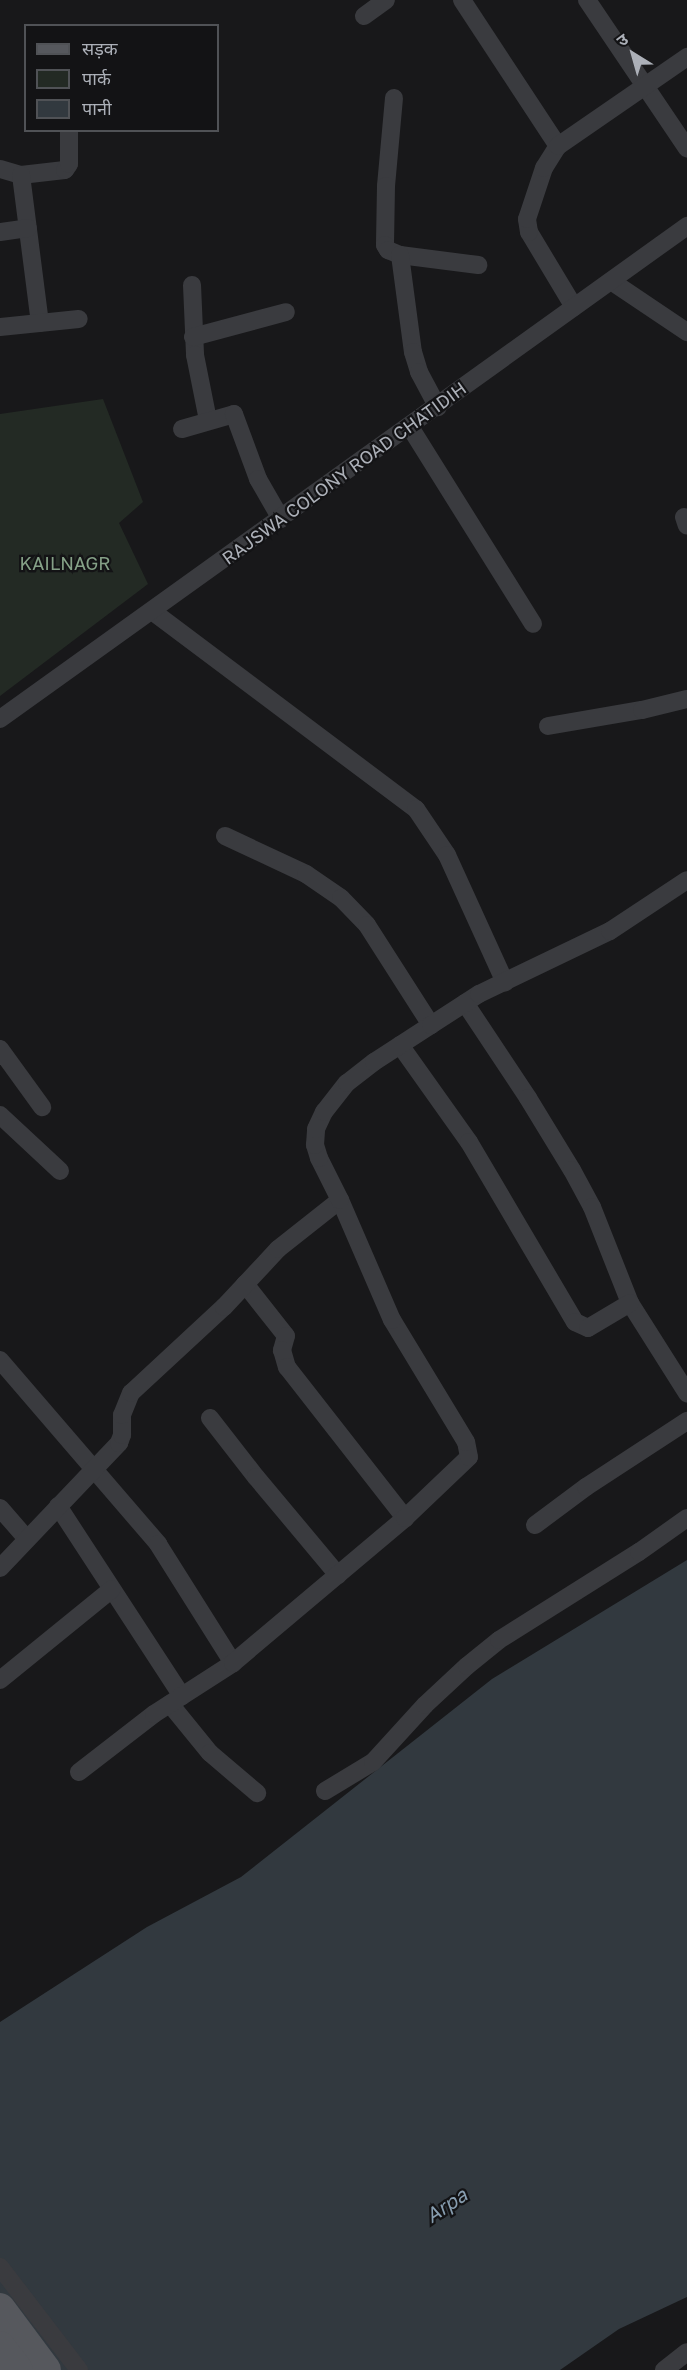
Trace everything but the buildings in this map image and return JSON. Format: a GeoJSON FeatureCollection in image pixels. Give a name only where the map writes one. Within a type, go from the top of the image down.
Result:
{"type":"FeatureCollection","features":[{"type":"Feature","properties":{"kind":"main road"},"geometry":{"type":"LineString","coordinates":[[0,2308],[46,2370]]}},
{"type":"Feature","properties":{"kind":"main road"},"geometry":{"type":"LineString","coordinates":[[0,2346],[18,2370]]}},
{"type":"Feature","properties":{"kind":"street"},"geometry":{"type":"LineString","coordinates":[[364,16],[386,0]]}},
{"type":"Feature","properties":{"kind":"street"},"geometry":{"type":"LineString","coordinates":[[462,0],[558,146]]}},
{"type":"Feature","properties":{"kind":"street"},"geometry":{"type":"LineString","coordinates":[[587,0],[687,148]]}},
{"type":"Feature","properties":{"kind":"street"},"geometry":{"type":"LineString","coordinates":[[574,307],[536,247],[527,219],[544,168],[558,146],[687,57]]}},
{"type":"Feature","properties":{"kind":"street"},"geometry":{"type":"LineString","coordinates":[[394,98],[385,245],[388,250],[400,255],[478,265]]}},
{"type":"Feature","properties":{"kind":"street"},"geometry":{"type":"LineString","coordinates":[[0,169],[21,175],[65,170],[69,164],[69,132]]}},
{"type":"Feature","properties":{"kind":"street"},"geometry":{"type":"LineString","coordinates":[[21,175],[40,323]]}},
{"type":"Feature","properties":{"kind":"street","name":"RAJSWA COLONY ROAD CHATIDIH"},"geometry":{"type":"LineString","coordinates":[[0,719],[438,407],[687,226]]}},
{"type":"Feature","properties":{"kind":"street"},"geometry":{"type":"LineString","coordinates":[[0,232],[28,228]]}},
{"type":"Feature","properties":{"kind":"street"},"geometry":{"type":"LineString","coordinates":[[400,255],[413,352],[419,372],[438,407]]}},
{"type":"Feature","properties":{"kind":"street"},"geometry":{"type":"LineString","coordinates":[[611,281],[687,332]]}},
{"type":"Feature","properties":{"kind":"street"},"geometry":{"type":"LineString","coordinates":[[192,285],[193,337],[207,420]]}},
{"type":"Feature","properties":{"kind":"street"},"geometry":{"type":"LineString","coordinates":[[193,337],[286,312]]}},
{"type":"Feature","properties":{"kind":"street"},"geometry":{"type":"LineString","coordinates":[[0,327],[79,319]]}},
{"type":"Feature","properties":{"kind":"street"},"geometry":{"type":"LineString","coordinates":[[182,429],[229,413],[238,417],[258,479],[280,519]]}},
{"type":"Feature","properties":{"kind":"street"},"geometry":{"type":"LineString","coordinates":[[410,427],[533,624]]}},
{"type":"Feature","properties":{"kind":"street"},"geometry":{"type":"LineString","coordinates":[[152,611],[416,809],[447,855],[505,982]]}},
{"type":"Feature","properties":{"kind":"street"},"geometry":{"type":"LineString","coordinates":[[548,726],[642,710],[687,699]]}},
{"type":"Feature","properties":{"kind":"street"},"geometry":{"type":"LineString","coordinates":[[225,836],[306,874],[341,898],[367,925],[431,1024]]}},
{"type":"Feature","properties":{"kind":"street"},"geometry":{"type":"LineString","coordinates":[[79,1772],[176,1700],[233,1663],[405,1518],[470,1456],[470,1450],[392,1320],[340,1200],[319,1158],[315,1145],[316,1129],[324,1112],[347,1083],[431,1024],[505,982],[610,931],[687,880]]}},
{"type":"Feature","properties":{"kind":"street"},"geometry":{"type":"LineString","coordinates":[[465,1003],[572,1170],[592,1207],[630,1303],[687,1393]]}},
{"type":"Feature","properties":{"kind":"street"},"geometry":{"type":"LineString","coordinates":[[399,1045],[469,1142],[575,1322],[588,1328],[630,1303]]}},
{"type":"Feature","properties":{"kind":"street"},"geometry":{"type":"LineString","coordinates":[[0,1049],[42,1107]]}},
{"type":"Feature","properties":{"kind":"street"},"geometry":{"type":"LineString","coordinates":[[0,1115],[60,1171]]}},
{"type":"Feature","properties":{"kind":"street"},"geometry":{"type":"LineString","coordinates":[[0,1568],[26,1538],[119,1443],[122,1434],[122,1415],[131,1393],[245,1284],[278,1249],[340,1200]]}},
{"type":"Feature","properties":{"kind":"street"},"geometry":{"type":"LineString","coordinates":[[245,1284],[285,1336],[282,1350],[287,1367],[405,1518]]}},
{"type":"Feature","properties":{"kind":"street"},"geometry":{"type":"LineString","coordinates":[[0,1360],[158,1544],[233,1663]]}},
{"type":"Feature","properties":{"kind":"street"},"geometry":{"type":"LineString","coordinates":[[210,1418],[338,1575]]}},
{"type":"Feature","properties":{"kind":"street"},"geometry":{"type":"LineString","coordinates":[[535,1525],[586,1487],[687,1421]]}},
{"type":"Feature","properties":{"kind":"street"},"geometry":{"type":"LineString","coordinates":[[58,1506],[112,1589],[176,1700],[210,1753],[257,1793]]}},
{"type":"Feature","properties":{"kind":"street"},"geometry":{"type":"LineString","coordinates":[[0,1508],[26,1538]]}},
{"type":"Feature","properties":{"kind":"street"},"geometry":{"type":"LineString","coordinates":[[325,1791],[373,1762],[434,1697],[499,1640],[639,1552],[687,1518]]}},
{"type":"Feature","properties":{"kind":"street"},"geometry":{"type":"LineString","coordinates":[[0,1680],[112,1589]]}},
{"type":"Feature","properties":{"kind":"street"},"geometry":{"type":"LineString","coordinates":[[0,2267],[79,2370]]}},
{"type":"Feature","properties":{"kind":"street"},"geometry":{"type":"LineString","coordinates":[[663,2370],[687,2352]]}},
{"type":"Feature","properties":{"kind":"green space","name":"KAILNAGR"},"geometry":{"type":"Polygon","coordinates":[[[103,399],[143,502],[119,523],[148,584],[0,696],[0,414],[103,399]]]}},
{"type":"Feature","properties":{"kind":"water","name":"Arpa"},"geometry":{"type":"Polygon","coordinates":[[[687,1560],[687,2297],[619,2329],[560,2370],[0,2370],[0,2022],[147,1927],[241,1877],[492,1679],[687,1560]]]}}]}
